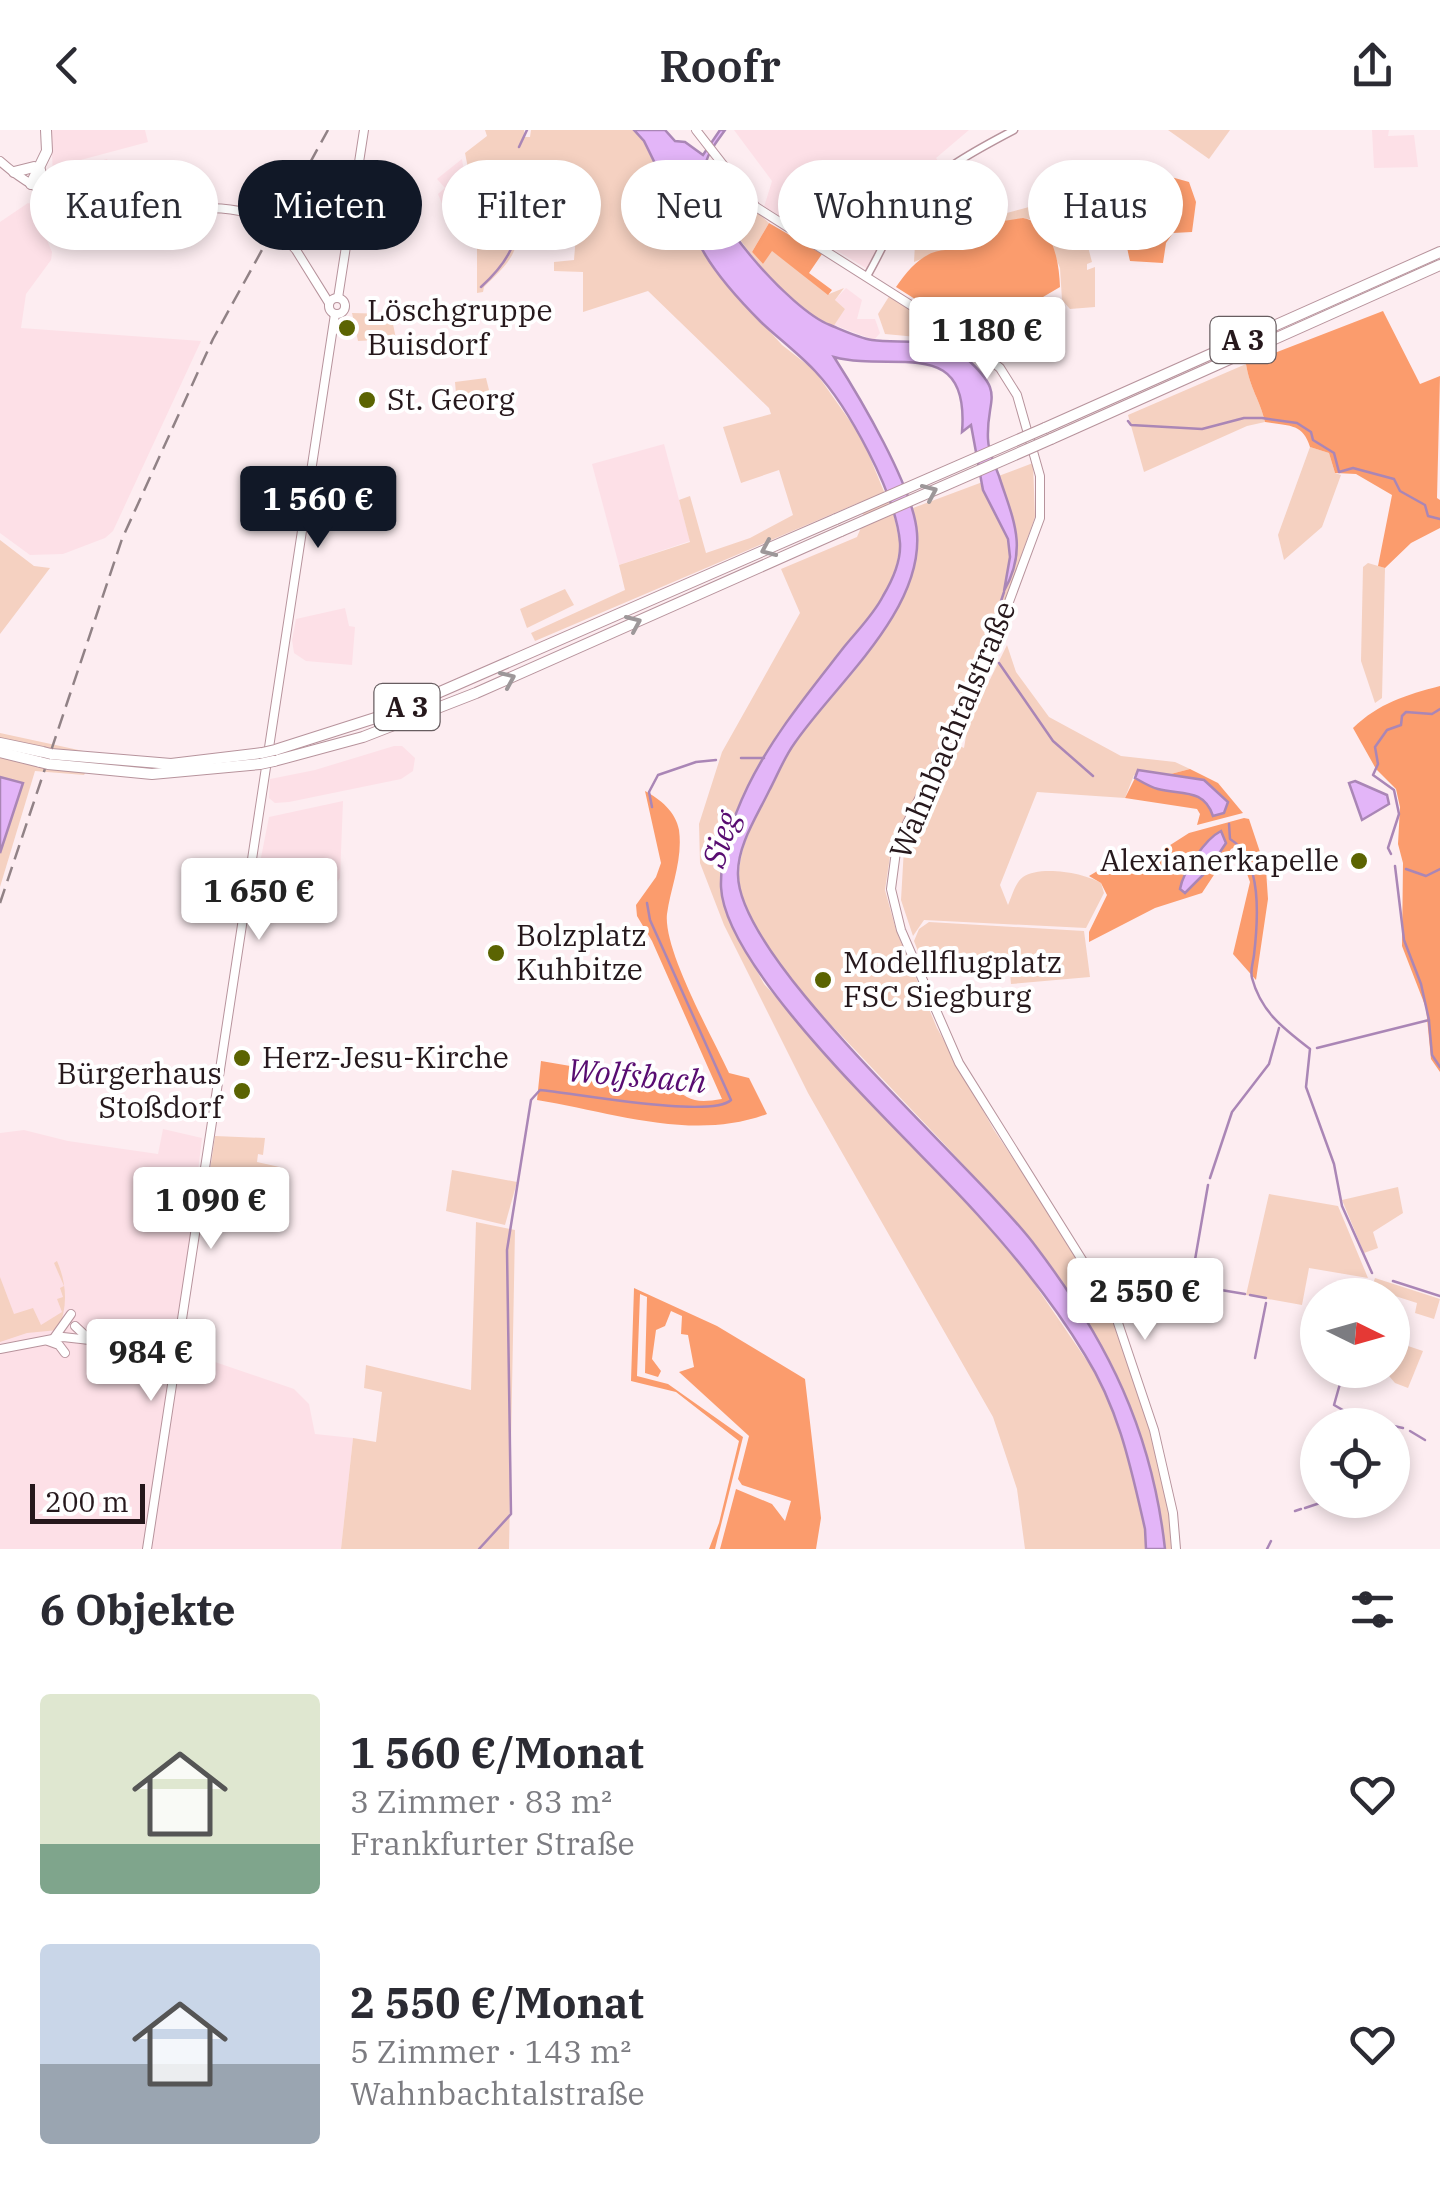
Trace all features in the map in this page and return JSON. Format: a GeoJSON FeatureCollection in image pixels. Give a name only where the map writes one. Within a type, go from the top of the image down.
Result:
{"type":"FeatureCollection","features":[{"type":"Feature","properties":{"kind":"highway"},"geometry":{"type":"LineString","coordinates":[[38,130],[38,160]]}},
{"type":"Feature","properties":{"kind":"highway"},"geometry":{"type":"LineString","coordinates":[[41,160],[47,151],[46,130]]}},
{"type":"Feature","properties":{"kind":"highway"},"geometry":{"type":"LineString","coordinates":[[14,172],[30,169]]}},
{"type":"Feature","properties":{"kind":"highway","name":"A 3"},"geometry":{"type":"LineString","coordinates":[[274,756],[394,712],[1440,252]]}},
{"type":"Feature","properties":{"kind":"highway","name":"A 3"},"geometry":{"type":"LineString","coordinates":[[0,752],[152,774],[363,738],[1051,440],[1440,264]]}},
{"type":"Feature","properties":{"kind":"highway","name":"A 3"},"geometry":{"type":"LineString","coordinates":[[0,742],[46,758]]}},
{"type":"Feature","properties":{"kind":"main road"},"geometry":{"type":"LineString","coordinates":[[334,314],[344,308],[338,298],[364,130]]}},
{"type":"Feature","properties":{"kind":"main road","name":"Wahnbachtalstraße"},"geometry":{"type":"LineString","coordinates":[[696,130],[756,207],[962,337],[1000,368],[1017,395],[1042,488],[1040,518],[990,653],[897,844],[891,889],[895,911],[960,1063],[1114,1311],[1154,1430],[1173,1513],[1176,1549]]}},
{"type":"Feature","properties":{"kind":"main road"},"geometry":{"type":"LineString","coordinates":[[0,160],[29,182]]}},
{"type":"Feature","properties":{"kind":"main road"},"geometry":{"type":"LineString","coordinates":[[147,1549],[334,314],[296,250],[272,225],[246,212],[218,209]]}},
{"type":"Feature","properties":{"kind":"main road"},"geometry":{"type":"LineString","coordinates":[[329,304],[338,298]]}},
{"type":"Feature","properties":{"kind":"main road"},"geometry":{"type":"LineString","coordinates":[[54,1338],[72,1314]]}},
{"type":"Feature","properties":{"kind":"main road"},"geometry":{"type":"LineString","coordinates":[[76,1326],[90,1340]]}},
{"type":"Feature","properties":{"kind":"main road"},"geometry":{"type":"LineString","coordinates":[[157,1348],[169,1344],[182,1327]]}},
{"type":"Feature","properties":{"kind":"main road"},"geometry":{"type":"LineString","coordinates":[[175,1371],[183,1360],[196,1354],[185,1342],[182,1327]]}},
{"type":"Feature","properties":{"kind":"main road"},"geometry":{"type":"LineString","coordinates":[[0,1349],[54,1338],[178,1350]]}},
{"type":"Feature","properties":{"kind":"main road"},"geometry":{"type":"LineString","coordinates":[[38,1339],[54,1342],[68,1354],[90,1340]]}},
{"type":"Feature","properties":{"kind":"main road"},"geometry":{"type":"LineString","coordinates":[[157,1348],[175,1371]]}},
{"type":"Feature","properties":{"kind":"street"},"geometry":{"type":"LineString","coordinates":[[867,276],[899,217],[913,200],[966,154],[1014,130]]}},
{"type":"Feature","properties":{"kind":"shaded area"},"geometry":{"type":"Polygon","coordinates":[[[51,130],[145,130],[148,142],[80,160],[52,160],[51,130]]]}},
{"type":"Feature","properties":{"kind":"shaded area"},"geometry":{"type":"Polygon","coordinates":[[[485,130],[524,130],[525,137],[530,137],[531,130],[634,130],[653,160],[621,160],[621,250],[703,250],[782,345],[814,370],[862,438],[894,516],[900,545],[896,568],[882,599],[759,763],[737,809],[725,847],[731,922],[764,984],[977,1214],[1029,1276],[1098,1377],[1115,1411],[1126,1449],[1145,1529],[1145,1549],[1025,1549],[1017,1489],[993,1417],[808,1093],[724,925],[700,863],[699,824],[722,752],[800,613],[781,569],[857,537],[865,518],[858,503],[535,641],[531,633],[625,590],[619,565],[690,542],[679,500],[690,496],[706,553],[750,538],[793,515],[779,470],[741,483],[723,427],[771,414],[769,408],[648,291],[583,312],[583,272],[554,271],[554,262],[574,260],[575,250],[601,250],[601,160],[466,160],[465,153],[487,136],[485,130]]]}},
{"type":"Feature","properties":{"kind":"shaded area"},"geometry":{"type":"Polygon","coordinates":[[[634,130],[665,130],[675,141],[685,142],[703,155],[720,130],[725,130],[707,160],[653,160],[634,130]]]}},
{"type":"Feature","properties":{"kind":"shaded area"},"geometry":{"type":"Polygon","coordinates":[[[734,130],[969,130],[937,160],[778,160],[778,215],[764,207],[772,181],[734,130]]]}},
{"type":"Feature","properties":{"kind":"shaded area"},"geometry":{"type":"Polygon","coordinates":[[[1168,130],[1230,130],[1209,159],[1168,130]]]}},
{"type":"Feature","properties":{"kind":"shaded area"},"geometry":{"type":"Polygon","coordinates":[[[1372,130],[1389,130],[1388,136],[1414,135],[1418,167],[1374,168],[1372,130]]]}},
{"type":"Feature","properties":{"kind":"shaded area"},"geometry":{"type":"Polygon","coordinates":[[[1183,180],[1189,182],[1196,202],[1192,232],[1183,232],[1183,180]]]}},
{"type":"Feature","properties":{"kind":"shaded area"},"geometry":{"type":"Polygon","coordinates":[[[30,204],[30,250],[52,252],[51,260],[26,294],[21,328],[201,341],[113,531],[105,538],[63,554],[30,555],[0,533],[0,222],[30,204]]]}},
{"type":"Feature","properties":{"kind":"shaded area"},"geometry":{"type":"Polygon","coordinates":[[[1028,207],[1028,219],[1008,225],[1008,213],[1028,207]]]}},
{"type":"Feature","properties":{"kind":"shaded area"},"geometry":{"type":"Polygon","coordinates":[[[758,213],[769,223],[758,242],[758,213]]]}},
{"type":"Feature","properties":{"kind":"shaded area"},"geometry":{"type":"Polygon","coordinates":[[[1008,220],[1028,220],[1028,250],[1054,250],[1058,266],[1060,287],[1026,307],[1024,320],[997,328],[996,322],[978,331],[958,327],[962,304],[945,318],[896,287],[913,266],[934,252],[1008,250],[1008,220]]]}},
{"type":"Feature","properties":{"kind":"shaded area"},"geometry":{"type":"Polygon","coordinates":[[[769,223],[778,228],[778,250],[815,250],[822,254],[809,273],[832,290],[828,295],[772,251],[763,264],[752,252],[758,250],[758,242],[769,223]]]}},
{"type":"Feature","properties":{"kind":"shaded area"},"geometry":{"type":"Polygon","coordinates":[[[477,250],[514,250],[483,292],[477,293],[477,250]]]}},
{"type":"Feature","properties":{"kind":"shaded area"},"geometry":{"type":"Polygon","coordinates":[[[703,250],[746,250],[773,281],[814,316],[872,340],[946,346],[979,370],[990,389],[988,444],[1013,519],[1017,546],[1004,591],[1010,557],[1008,539],[983,490],[971,425],[962,432],[961,401],[954,381],[941,369],[924,364],[834,357],[884,443],[906,492],[917,533],[915,562],[891,619],[787,755],[744,842],[738,875],[749,913],[777,959],[817,1011],[1007,1212],[1085,1318],[1138,1427],[1150,1465],[1165,1549],[1146,1549],[1129,1461],[1107,1396],[1061,1318],[992,1230],[788,1011],[754,965],[731,923],[721,874],[728,835],[742,798],[780,731],[879,603],[895,570],[900,543],[880,476],[842,406],[815,371],[761,322],[703,250]]]}},
{"type":"Feature","properties":{"kind":"shaded area"},"geometry":{"type":"Polygon","coordinates":[[[748,250],[753,250],[763,264],[771,250],[829,294],[844,288],[835,300],[845,309],[833,327],[795,302],[748,250]]]}},
{"type":"Feature","properties":{"kind":"shaded area"},"geometry":{"type":"Polygon","coordinates":[[[836,250],[879,250],[869,270],[836,250]]]}},
{"type":"Feature","properties":{"kind":"shaded area"},"geometry":{"type":"Polygon","coordinates":[[[915,250],[944,250],[914,262],[915,250]]]}},
{"type":"Feature","properties":{"kind":"shaded area"},"geometry":{"type":"Polygon","coordinates":[[[1053,250],[1089,250],[1092,262],[1087,264],[1087,270],[1095,267],[1095,307],[1070,309],[1062,300],[1060,268],[1053,250]]]}},
{"type":"Feature","properties":{"kind":"shaded area"},"geometry":{"type":"Polygon","coordinates":[[[1128,250],[1165,250],[1163,263],[1130,261],[1128,250]]]}},
{"type":"Feature","properties":{"kind":"shaded area"},"geometry":{"type":"Polygon","coordinates":[[[846,288],[862,300],[857,319],[875,319],[880,333],[874,340],[834,325],[845,309],[835,300],[846,288]]]}},
{"type":"Feature","properties":{"kind":"shaded area"},"geometry":{"type":"Polygon","coordinates":[[[890,295],[951,337],[949,340],[885,334],[878,314],[890,295]]]}},
{"type":"Feature","properties":{"kind":"shaded area"},"geometry":{"type":"Polygon","coordinates":[[[1383,311],[1420,384],[1440,376],[1440,528],[1411,543],[1385,568],[1378,566],[1392,495],[1356,474],[1335,473],[1329,453],[1310,447],[1299,430],[1265,422],[1246,364],[1383,311]]]}},
{"type":"Feature","properties":{"kind":"shaded area"},"geometry":{"type":"Polygon","coordinates":[[[352,313],[391,314],[396,339],[358,341],[352,313]]]}},
{"type":"Feature","properties":{"kind":"shaded area"},"geometry":{"type":"Polygon","coordinates":[[[1246,364],[1265,422],[1247,426],[1144,472],[1128,415],[1246,364]]]}},
{"type":"Feature","properties":{"kind":"shaded area"},"geometry":{"type":"Polygon","coordinates":[[[486,378],[491,398],[445,411],[442,395],[456,394],[455,382],[486,378]]]}},
{"type":"Feature","properties":{"kind":"shaded area"},"geometry":{"type":"Polygon","coordinates":[[[664,444],[690,541],[619,565],[592,464],[664,444]]]}},
{"type":"Feature","properties":{"kind":"shaded area"},"geometry":{"type":"Polygon","coordinates":[[[1310,447],[1329,453],[1335,473],[1341,475],[1322,527],[1284,560],[1278,535],[1310,447]]]}},
{"type":"Feature","properties":{"kind":"shaded area"},"geometry":{"type":"Polygon","coordinates":[[[1033,463],[1035,517],[986,655],[892,843],[885,890],[896,930],[937,1028],[994,1130],[1088,1270],[1113,1318],[1151,1433],[1170,1519],[1171,1549],[1165,1549],[1151,1471],[1127,1400],[1095,1336],[1056,1276],[963,1164],[791,981],[761,941],[740,886],[740,863],[746,842],[784,759],[860,665],[882,631],[912,545],[913,508],[1033,463]]]}},
{"type":"Feature","properties":{"kind":"shaded area"},"geometry":{"type":"Polygon","coordinates":[[[0,540],[34,566],[50,568],[0,634],[0,540]]]}},
{"type":"Feature","properties":{"kind":"shaded area"},"geometry":{"type":"Polygon","coordinates":[[[1368,563],[1385,568],[1382,698],[1375,703],[1361,661],[1363,567],[1368,563]]]}},
{"type":"Feature","properties":{"kind":"shaded area"},"geometry":{"type":"Polygon","coordinates":[[[565,589],[574,605],[527,628],[520,609],[565,589]]]}},
{"type":"Feature","properties":{"kind":"shaded area"},"geometry":{"type":"Polygon","coordinates":[[[345,608],[349,626],[355,627],[352,665],[306,661],[294,653],[296,619],[345,608]]]}},
{"type":"Feature","properties":{"kind":"shaded area"},"geometry":{"type":"Polygon","coordinates":[[[1007,645],[1016,672],[1049,717],[1121,756],[1175,762],[1190,769],[1163,776],[1134,775],[1125,798],[1037,792],[1000,885],[1008,905],[1018,883],[1031,873],[1062,872],[1101,883],[1104,893],[1086,928],[924,920],[913,936],[901,900],[904,848],[955,744],[964,748],[968,724],[1007,645]]]}},
{"type":"Feature","properties":{"kind":"shaded area"},"geometry":{"type":"Polygon","coordinates":[[[1440,686],[1440,1072],[1431,1059],[1426,1008],[1402,946],[1403,863],[1398,844],[1400,807],[1396,789],[1376,769],[1353,728],[1394,701],[1440,686]]]}},
{"type":"Feature","properties":{"kind":"shaded area"},"geometry":{"type":"Polygon","coordinates":[[[0,733],[97,754],[84,775],[35,771],[0,887],[0,833],[6,835],[23,783],[0,777],[0,733]]]}},
{"type":"Feature","properties":{"kind":"shaded area"},"geometry":{"type":"Polygon","coordinates":[[[402,746],[415,758],[413,771],[401,779],[289,802],[275,803],[269,798],[270,779],[402,746]]]}},
{"type":"Feature","properties":{"kind":"shaded area"},"geometry":{"type":"Polygon","coordinates":[[[1190,769],[1218,783],[1243,813],[1197,825],[1197,809],[1125,798],[1135,778],[1228,802],[1204,780],[1163,776],[1190,769]]]}},
{"type":"Feature","properties":{"kind":"shaded area"},"geometry":{"type":"Polygon","coordinates":[[[1138,770],[1204,780],[1228,802],[1224,813],[1213,816],[1198,797],[1146,784],[1135,778],[1138,770]]]}},
{"type":"Feature","properties":{"kind":"shaded area"},"geometry":{"type":"Polygon","coordinates":[[[0,777],[23,783],[0,853],[0,777]]]}},
{"type":"Feature","properties":{"kind":"shaded area"},"geometry":{"type":"Polygon","coordinates":[[[1355,781],[1387,795],[1389,804],[1362,820],[1349,783],[1355,781]]]}},
{"type":"Feature","properties":{"kind":"shaded area"},"geometry":{"type":"Polygon","coordinates":[[[645,791],[675,817],[679,830],[678,862],[667,914],[681,971],[729,1073],[749,1078],[767,1114],[739,1122],[681,1125],[537,1100],[541,1061],[670,1083],[693,1100],[722,1099],[652,941],[637,916],[636,905],[661,863],[645,791]]]}},
{"type":"Feature","properties":{"kind":"shaded area"},"geometry":{"type":"Polygon","coordinates":[[[343,801],[337,882],[308,888],[308,865],[268,872],[264,891],[253,898],[269,817],[343,801]]]}},
{"type":"Feature","properties":{"kind":"shaded area"},"geometry":{"type":"Polygon","coordinates":[[[1249,819],[1266,870],[1268,899],[1256,980],[1233,954],[1250,882],[1237,846],[1231,849],[1202,893],[1155,908],[1089,942],[1089,932],[1107,895],[1101,883],[1089,876],[1114,861],[1139,865],[1189,833],[1249,819]]]}},
{"type":"Feature","properties":{"kind":"shaded area"},"geometry":{"type":"Polygon","coordinates":[[[1221,831],[1226,843],[1208,870],[1185,893],[1180,889],[1190,865],[1221,831]]]}},
{"type":"Feature","properties":{"kind":"shaded area"},"geometry":{"type":"Polygon","coordinates":[[[929,922],[1084,931],[1090,977],[1011,984],[1009,961],[924,966],[914,941],[919,929],[929,922]]]}},
{"type":"Feature","properties":{"kind":"shaded area"},"geometry":{"type":"Polygon","coordinates":[[[163,1129],[202,1138],[198,1171],[202,1172],[174,1348],[294,1389],[309,1404],[315,1434],[353,1438],[341,1549],[0,1549],[0,1133],[24,1130],[68,1141],[158,1154],[163,1129]]]}},
{"type":"Feature","properties":{"kind":"shaded area"},"geometry":{"type":"Polygon","coordinates":[[[215,1136],[265,1138],[263,1155],[258,1154],[257,1162],[284,1168],[282,1173],[288,1174],[288,1210],[263,1207],[260,1221],[203,1219],[215,1136]]]}},
{"type":"Feature","properties":{"kind":"shaded area"},"geometry":{"type":"Polygon","coordinates":[[[452,1170],[517,1182],[505,1225],[446,1211],[452,1170]]]}},
{"type":"Feature","properties":{"kind":"shaded area"},"geometry":{"type":"Polygon","coordinates":[[[1398,1187],[1403,1213],[1373,1232],[1378,1248],[1364,1253],[1342,1200],[1398,1187]]]}},
{"type":"Feature","properties":{"kind":"shaded area"},"geometry":{"type":"Polygon","coordinates":[[[1269,1194],[1338,1206],[1368,1278],[1309,1268],[1307,1278],[1300,1278],[1300,1305],[1246,1295],[1269,1194]]]}},
{"type":"Feature","properties":{"kind":"shaded area"},"geometry":{"type":"Polygon","coordinates":[[[476,1222],[515,1230],[509,1549],[341,1549],[353,1438],[376,1442],[382,1392],[364,1388],[366,1365],[471,1390],[476,1222]]]}},
{"type":"Feature","properties":{"kind":"shaded area"},"geometry":{"type":"Polygon","coordinates":[[[0,1277],[14,1314],[33,1308],[41,1325],[62,1312],[57,1299],[63,1297],[60,1288],[64,1286],[63,1313],[58,1330],[27,1333],[0,1342],[0,1277]]]}},
{"type":"Feature","properties":{"kind":"shaded area"},"geometry":{"type":"Polygon","coordinates":[[[634,1288],[717,1326],[805,1379],[821,1518],[816,1549],[720,1549],[736,1489],[772,1504],[785,1521],[791,1501],[742,1485],[738,1479],[749,1436],[679,1372],[694,1367],[688,1335],[681,1334],[682,1316],[671,1311],[665,1326],[656,1330],[652,1359],[661,1371],[658,1377],[645,1373],[647,1297],[640,1294],[637,1376],[668,1384],[743,1437],[715,1549],[709,1549],[739,1441],[676,1392],[631,1381],[634,1288]]]}},
{"type":"Feature","properties":{"kind":"shaded area"},"geometry":{"type":"Polygon","coordinates":[[[1410,1289],[1440,1299],[1434,1319],[1415,1313],[1417,1303],[1410,1301],[1410,1289]]]}},
{"type":"Feature","properties":{"kind":"shaded area"},"geometry":{"type":"Polygon","coordinates":[[[1410,1347],[1423,1351],[1410,1383],[1410,1347]]]}},
{"type":"Feature","properties":{"kind":"waterway"},"geometry":{"type":"LineString","coordinates":[[519,147],[527,130]]}},
{"type":"Feature","properties":{"kind":"waterway"},"geometry":{"type":"LineString","coordinates":[[481,287],[510,250]]}},
{"type":"Feature","properties":{"kind":"waterway"},"geometry":{"type":"LineString","coordinates":[[956,353],[968,347]]}},
{"type":"Feature","properties":{"kind":"waterway"},"geometry":{"type":"LineString","coordinates":[[1013,349],[1024,350]]}},
{"type":"Feature","properties":{"kind":"waterway"},"geometry":{"type":"LineString","coordinates":[[1128,421],[1131,425],[1202,429],[1244,418],[1297,423],[1311,432],[1313,440],[1334,453],[1339,472],[1353,468],[1394,479],[1400,491],[1425,505],[1428,516],[1440,519]]}},
{"type":"Feature","properties":{"kind":"waterway"},"geometry":{"type":"LineString","coordinates":[[986,647],[1004,592]]}},
{"type":"Feature","properties":{"kind":"waterway"},"geometry":{"type":"LineString","coordinates":[[999,663],[1053,741],[1093,776]]}},
{"type":"Feature","properties":{"kind":"waterway"},"geometry":{"type":"LineString","coordinates":[[1391,854],[1388,848],[1399,814],[1394,790],[1373,775],[1378,764],[1375,747],[1387,730],[1401,725],[1406,712],[1432,714],[1440,709]]}},
{"type":"Feature","properties":{"kind":"waterway","name":"Wolfsbach"},"geometry":{"type":"LineString","coordinates":[[741,758],[764,758]]}},
{"type":"Feature","properties":{"kind":"waterway","name":"Wolfsbach"},"geometry":{"type":"LineString","coordinates":[[652,807],[649,792],[658,775],[696,762],[716,760]]}},
{"type":"Feature","properties":{"kind":"waterway"},"geometry":{"type":"LineString","coordinates":[[1229,824],[1230,839],[1248,861],[1256,892],[1252,978],[1267,1010],[1310,1049],[1306,1087],[1334,1164],[1342,1206],[1372,1273]]}},
{"type":"Feature","properties":{"kind":"waterway"},"geometry":{"type":"LineString","coordinates":[[1317,1048],[1429,1020],[1421,984],[1404,940],[1395,866]]}},
{"type":"Feature","properties":{"kind":"waterway"},"geometry":{"type":"LineString","coordinates":[[1406,869],[1426,876],[1440,869]]}},
{"type":"Feature","properties":{"kind":"waterway","name":"Wolfsbach"},"geometry":{"type":"LineString","coordinates":[[479,1549],[511,1514],[507,1250],[531,1100],[540,1090],[671,1106],[698,1107],[731,1100],[650,920],[647,903]]}},
{"type":"Feature","properties":{"kind":"waterway"},"geometry":{"type":"LineString","coordinates":[[1429,1021],[1432,1055],[1440,1067]]}},
{"type":"Feature","properties":{"kind":"waterway"},"geometry":{"type":"LineString","coordinates":[[1210,1178],[1232,1112],[1269,1064],[1279,1028]]}},
{"type":"Feature","properties":{"kind":"waterway"},"geometry":{"type":"LineString","coordinates":[[1192,1277],[1208,1185]]}},
{"type":"Feature","properties":{"kind":"waterway"},"geometry":{"type":"LineString","coordinates":[[1197,1286],[1245,1294]]}},
{"type":"Feature","properties":{"kind":"waterway"},"geometry":{"type":"LineString","coordinates":[[1410,1286],[1440,1296]]}},
{"type":"Feature","properties":{"kind":"waterway"},"geometry":{"type":"LineString","coordinates":[[1250,1295],[1266,1298]]}},
{"type":"Feature","properties":{"kind":"waterway"},"geometry":{"type":"LineString","coordinates":[[1255,1358],[1266,1303]]}},
{"type":"Feature","properties":{"kind":"waterway"},"geometry":{"type":"LineString","coordinates":[[1339,1388],[1334,1405],[1339,1408]]}},
{"type":"Feature","properties":{"kind":"waterway"},"geometry":{"type":"LineString","coordinates":[[1410,1431],[1425,1440]]}},
{"type":"Feature","properties":{"kind":"waterway"},"geometry":{"type":"LineString","coordinates":[[1295,1511],[1300,1509]]}},
{"type":"Feature","properties":{"kind":"waterway"},"geometry":{"type":"LineString","coordinates":[[1267,1549],[1271,1541]]}},
{"type":"Feature","properties":{"kind":"railway"},"geometry":{"type":"LineString","coordinates":[[0,903],[122,539],[213,339],[328,130]]}},
{"type":"Feature","properties":{"kind":"place","name":"Löschgruppe Buisdorf"},"geometry":{"type":"Point","coordinates":[347,328]}},
{"type":"Feature","properties":{"kind":"place","name":"St. Georg"},"geometry":{"type":"Point","coordinates":[367,400]}},
{"type":"Feature","properties":{"kind":"place","name":"Alexianerkapelle"},"geometry":{"type":"Point","coordinates":[1359,861]}},
{"type":"Feature","properties":{"kind":"place","name":"Bolzplatz Kuhbitze"},"geometry":{"type":"Point","coordinates":[496,953]}},
{"type":"Feature","properties":{"kind":"place","name":"Modellflugplatz FSC Siegburg"},"geometry":{"type":"Point","coordinates":[823,980]}},
{"type":"Feature","properties":{"kind":"place","name":"Herz-Jesu-Kirche"},"geometry":{"type":"Point","coordinates":[242,1058]}},
{"type":"Feature","properties":{"kind":"place","name":"Bürgerhaus Stoßdorf"},"geometry":{"type":"Point","coordinates":[242,1091]}},
{"type":"Feature","properties":{"kind":"water label","name":"Sieg"},"geometry":{"type":"Point","coordinates":[721,839]}}]}
